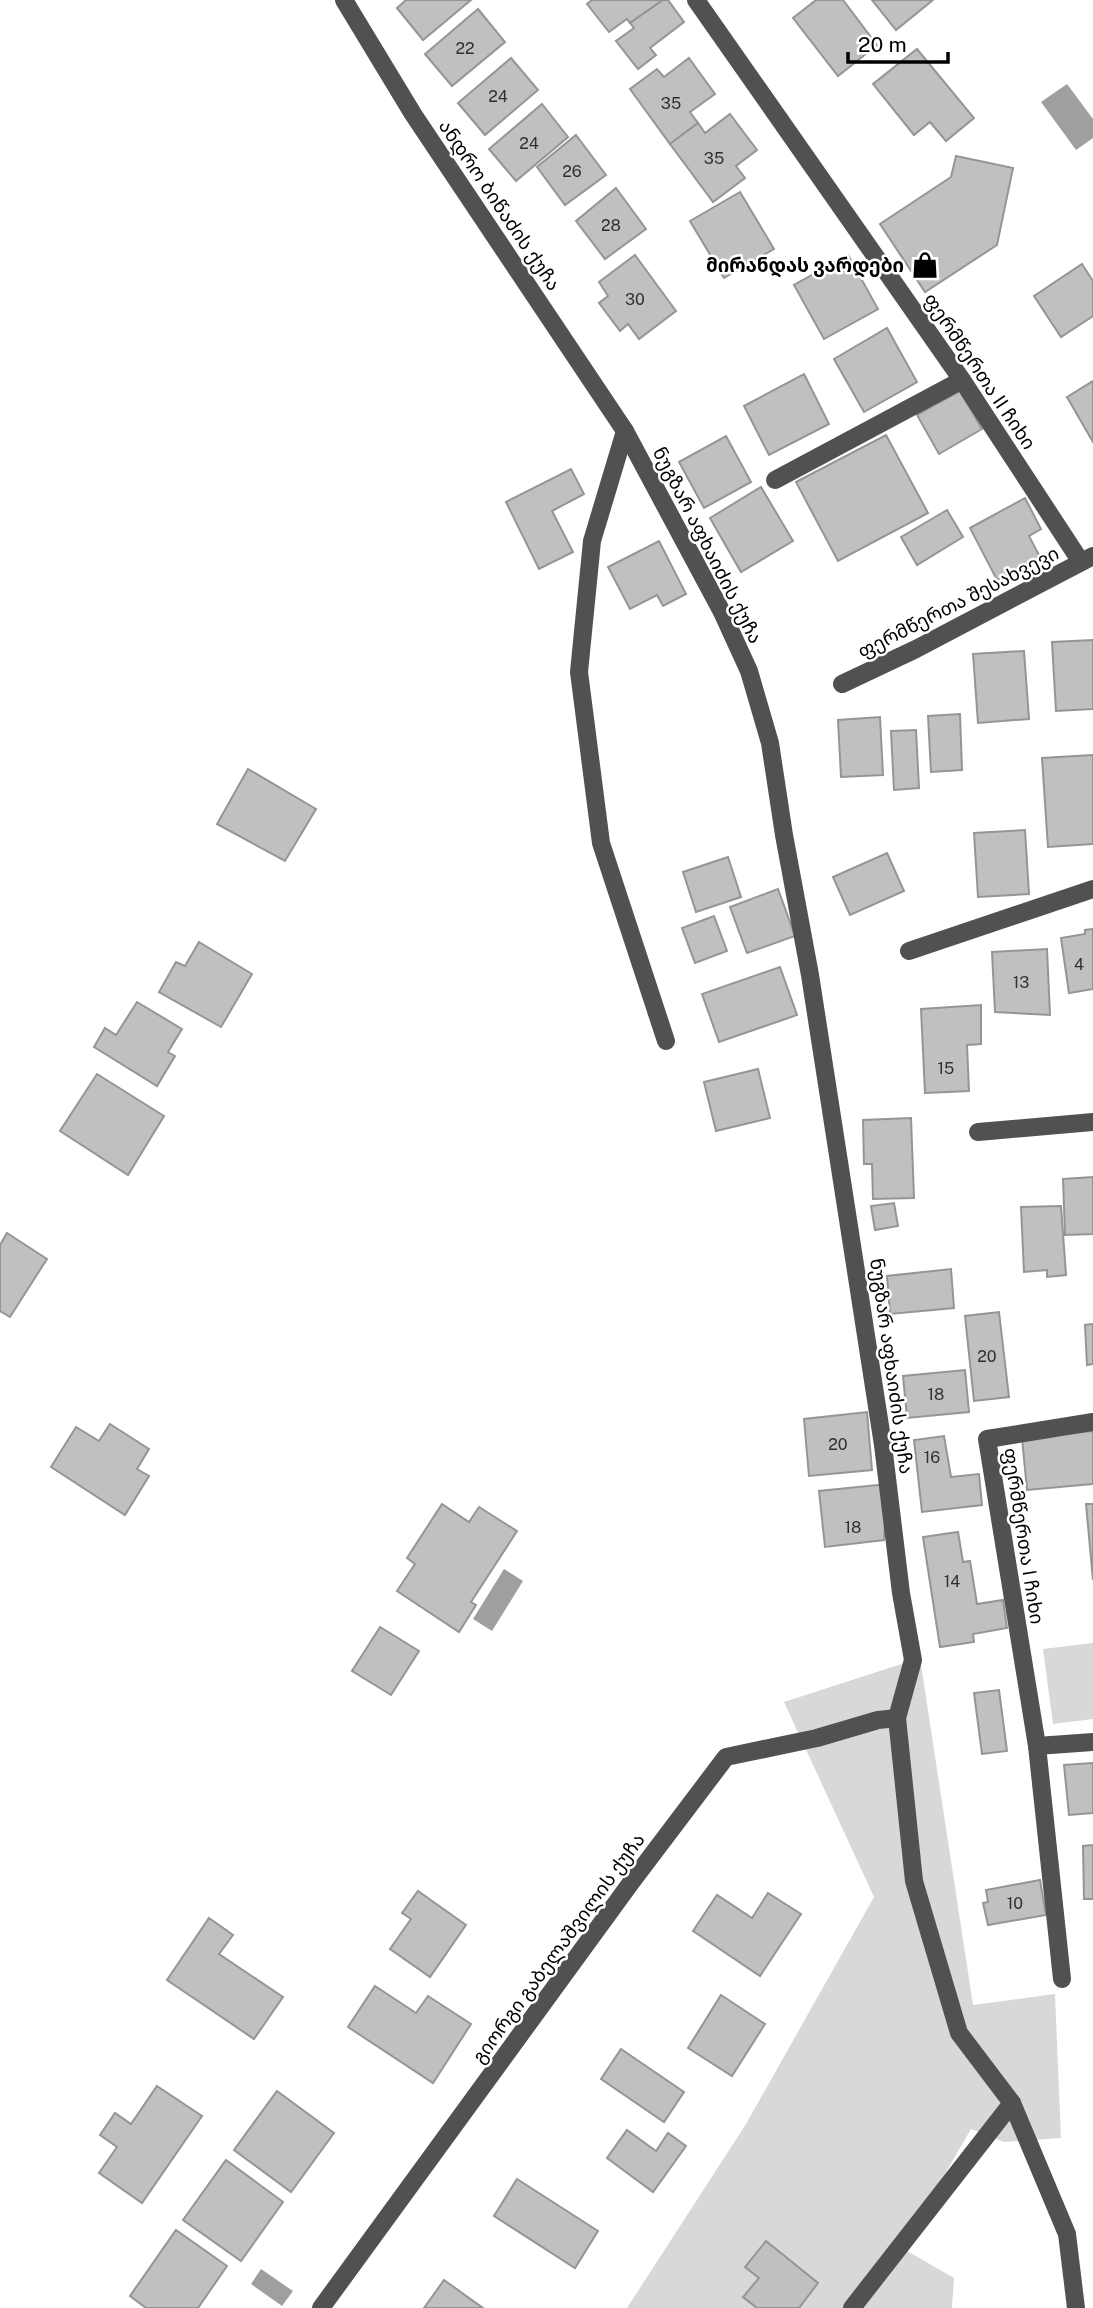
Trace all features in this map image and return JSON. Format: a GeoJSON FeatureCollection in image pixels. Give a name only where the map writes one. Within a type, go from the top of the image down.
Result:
{"type":"FeatureCollection","features":[{"type":"Feature","properties":{"kind":"street","name":"ანდრო ბიწაძის ქუჩა"},"geometry":{"type":"LineString","coordinates":[[344,0],[414,114],[625,431]]}},
{"type":"Feature","properties":{"kind":"street","name":"ფერმწერთა II ჩიხი"},"geometry":{"type":"LineString","coordinates":[[696,0],[1087,559]]}},
{"type":"Feature","properties":{"kind":"street"},"geometry":{"type":"LineString","coordinates":[[775,480],[962,380]]}},
{"type":"Feature","properties":{"kind":"street"},"geometry":{"type":"LineString","coordinates":[[625,431],[592,541],[579,672],[601,843],[666,1041]]}},
{"type":"Feature","properties":{"kind":"street","name":"ნუგზარ აფხაიძის ქუჩა"},"geometry":{"type":"LineString","coordinates":[[625,431],[723,612],[749,671],[770,743],[834,1121],[883,1445],[901,1593],[913,1660],[897,1718],[914,1881],[959,2033],[1012,2103],[1067,2234],[1076,2308]]}},
{"type":"Feature","properties":{"kind":"street","name":"ფერმწერთა შესახვევი"},"geometry":{"type":"LineString","coordinates":[[842,684],[916,649],[1087,559]]}},
{"type":"Feature","properties":{"kind":"street"},"geometry":{"type":"LineString","coordinates":[[909,951],[1093,889]]}},
{"type":"Feature","properties":{"kind":"street"},"geometry":{"type":"LineString","coordinates":[[978,1132],[1093,1122]]}},
{"type":"Feature","properties":{"kind":"street","name":"ფერმწერთა I ჩიხი"},"geometry":{"type":"LineString","coordinates":[[1062,1979],[1037,1746],[987,1439],[1093,1422]]}},
{"type":"Feature","properties":{"kind":"street","name":"გიორგი გაბელაშვილის ქუჩა"},"geometry":{"type":"LineString","coordinates":[[321,2308],[726,1757],[817,1738],[878,1720],[897,1718]]}},
{"type":"Feature","properties":{"kind":"street"},"geometry":{"type":"LineString","coordinates":[[1037,1746],[1093,1742]]}},
{"type":"Feature","properties":{"kind":"street"},"geometry":{"type":"LineString","coordinates":[[852,2308],[1012,2103]]}},
{"type":"Feature","properties":{"kind":"shaded area"},"geometry":{"type":"Polygon","coordinates":[[[1067,84],[1093,119],[1093,138],[1076,150],[1041,102],[1067,84]]]}},
{"type":"Feature","properties":{"kind":"shaded area"},"geometry":{"type":"Polygon","coordinates":[[[504,1569],[523,1581],[492,1631],[473,1619],[504,1569]]]}},
{"type":"Feature","properties":{"kind":"shaded area"},"geometry":{"type":"Polygon","coordinates":[[[1093,1643],[1093,1719],[1053,1724],[1043,1649],[1093,1643]]]}},
{"type":"Feature","properties":{"kind":"shaded area"},"geometry":{"type":"Polygon","coordinates":[[[920,1658],[973,2005],[1055,1994],[1061,2138],[1004,2142],[971,2129],[902,2248],[954,2278],[952,2308],[627,2308],[746,2124],[874,1897],[784,1702],[920,1658]]]}},
{"type":"Feature","properties":{"kind":"shaded area"},"geometry":{"type":"Polygon","coordinates":[[[261,2269],[293,2291],[282,2306],[251,2284],[261,2269]]]}},
{"type":"Feature","properties":{"kind":"building"},"geometry":{"type":"Polygon","coordinates":[[[406,0],[471,0],[423,40],[397,8],[406,0]]]}},
{"type":"Feature","properties":{"kind":"building"},"geometry":{"type":"Polygon","coordinates":[[[592,0],[663,0],[630,23],[627,19],[609,32],[587,4],[592,0]]]}},
{"type":"Feature","properties":{"kind":"building"},"geometry":{"type":"Polygon","coordinates":[[[663,0],[668,0],[684,22],[650,48],[656,55],[638,69],[616,41],[634,28],[630,23],[663,0]]]}},
{"type":"Feature","properties":{"kind":"building"},"geometry":{"type":"Polygon","coordinates":[[[816,0],[843,0],[877,45],[838,76],[793,18],[816,0]]]}},
{"type":"Feature","properties":{"kind":"building"},"geometry":{"type":"Polygon","coordinates":[[[872,0],[933,0],[896,30],[872,0]]]}},
{"type":"Feature","properties":{"kind":"building"},"geometry":{"type":"Polygon","coordinates":[[[478,9],[505,42],[452,86],[425,54],[478,9]]]}},
{"type":"Feature","properties":{"kind":"building"},"geometry":{"type":"Polygon","coordinates":[[[917,49],[974,118],[946,141],[930,122],[914,135],[873,84],[917,49]]]}},
{"type":"Feature","properties":{"kind":"building"},"geometry":{"type":"Polygon","coordinates":[[[511,58],[538,90],[485,135],[458,103],[511,58]]]}},
{"type":"Feature","properties":{"kind":"building"},"geometry":{"type":"Polygon","coordinates":[[[689,58],[715,94],[690,112],[698,123],[670,144],[630,89],[657,69],[664,77],[689,58]]]}},
{"type":"Feature","properties":{"kind":"building"},"geometry":{"type":"Polygon","coordinates":[[[542,104],[568,137],[516,181],[489,149],[542,104]]]}},
{"type":"Feature","properties":{"kind":"building"},"geometry":{"type":"Polygon","coordinates":[[[730,114],[757,150],[736,166],[745,178],[713,202],[670,144],[698,123],[705,133],[730,114]]]}},
{"type":"Feature","properties":{"kind":"building"},"geometry":{"type":"Polygon","coordinates":[[[576,135],[606,175],[565,205],[537,167],[576,135]]]}},
{"type":"Feature","properties":{"kind":"building"},"geometry":{"type":"Polygon","coordinates":[[[956,156],[1013,168],[997,245],[925,292],[880,224],[951,177],[956,156]]]}},
{"type":"Feature","properties":{"kind":"building"},"geometry":{"type":"Polygon","coordinates":[[[616,188],[646,229],[605,259],[576,221],[616,188]]]}},
{"type":"Feature","properties":{"kind":"building"},"geometry":{"type":"Polygon","coordinates":[[[740,192],[774,249],[724,278],[690,221],[740,192]]]}},
{"type":"Feature","properties":{"kind":"building"},"geometry":{"type":"Polygon","coordinates":[[[635,255],[676,311],[639,339],[628,324],[620,331],[599,303],[608,296],[599,282],[635,255]]]}},
{"type":"Feature","properties":{"kind":"building"},"geometry":{"type":"Polygon","coordinates":[[[848,255],[878,309],[824,339],[794,285],[848,255]]]}},
{"type":"Feature","properties":{"kind":"building"},"geometry":{"type":"Polygon","coordinates":[[[1082,264],[1093,281],[1093,316],[1061,337],[1034,296],[1082,264]]]}},
{"type":"Feature","properties":{"kind":"building"},"geometry":{"type":"Polygon","coordinates":[[[887,328],[917,382],[864,412],[834,359],[887,328]]]}},
{"type":"Feature","properties":{"kind":"building"},"geometry":{"type":"Polygon","coordinates":[[[804,374],[829,424],[769,455],[744,406],[804,374]]]}},
{"type":"Feature","properties":{"kind":"building"},"geometry":{"type":"Polygon","coordinates":[[[1093,381],[1093,442],[1067,397],[1093,381]]]}},
{"type":"Feature","properties":{"kind":"building"},"geometry":{"type":"Polygon","coordinates":[[[960,391],[982,429],[939,454],[917,415],[960,391]]]}},
{"type":"Feature","properties":{"kind":"building"},"geometry":{"type":"Polygon","coordinates":[[[886,435],[928,513],[838,561],[796,482],[886,435]]]}},
{"type":"Feature","properties":{"kind":"building"},"geometry":{"type":"Polygon","coordinates":[[[726,436],[751,482],[704,508],[679,462],[726,436]]]}},
{"type":"Feature","properties":{"kind":"building"},"geometry":{"type":"Polygon","coordinates":[[[571,469],[584,494],[552,511],[573,552],[539,569],[506,502],[571,469]]]}},
{"type":"Feature","properties":{"kind":"building"},"geometry":{"type":"Polygon","coordinates":[[[761,487],[793,541],[741,572],[710,518],[761,487]]]}},
{"type":"Feature","properties":{"kind":"building"},"geometry":{"type":"Polygon","coordinates":[[[1025,498],[1041,529],[1029,536],[1040,557],[997,580],[970,528],[1025,498]]]}},
{"type":"Feature","properties":{"kind":"building"},"geometry":{"type":"Polygon","coordinates":[[[947,510],[963,537],[917,565],[901,537],[947,510]]]}},
{"type":"Feature","properties":{"kind":"building"},"geometry":{"type":"Polygon","coordinates":[[[659,541],[686,594],[663,606],[657,595],[630,609],[608,567],[659,541]]]}},
{"type":"Feature","properties":{"kind":"building"},"geometry":{"type":"Polygon","coordinates":[[[1093,640],[1093,709],[1056,711],[1052,642],[1093,640]]]}},
{"type":"Feature","properties":{"kind":"building"},"geometry":{"type":"Polygon","coordinates":[[[1024,651],[1029,719],[978,723],[973,654],[1024,651]]]}},
{"type":"Feature","properties":{"kind":"building"},"geometry":{"type":"Polygon","coordinates":[[[960,714],[962,770],[931,772],[928,716],[960,714]]]}},
{"type":"Feature","properties":{"kind":"building"},"geometry":{"type":"Polygon","coordinates":[[[880,717],[883,775],[841,777],[838,720],[880,717]]]}},
{"type":"Feature","properties":{"kind":"building"},"geometry":{"type":"Polygon","coordinates":[[[916,730],[919,788],[894,790],[891,731],[916,730]]]}},
{"type":"Feature","properties":{"kind":"building"},"geometry":{"type":"Polygon","coordinates":[[[1093,755],[1093,844],[1048,847],[1042,758],[1093,755]]]}},
{"type":"Feature","properties":{"kind":"building"},"geometry":{"type":"Polygon","coordinates":[[[248,769],[316,809],[285,861],[217,824],[248,769]]]}},
{"type":"Feature","properties":{"kind":"building"},"geometry":{"type":"Polygon","coordinates":[[[1025,830],[1029,894],[978,897],[974,833],[1025,830]]]}},
{"type":"Feature","properties":{"kind":"building"},"geometry":{"type":"Polygon","coordinates":[[[887,853],[904,891],[850,915],[833,877],[887,853]]]}},
{"type":"Feature","properties":{"kind":"building"},"geometry":{"type":"Polygon","coordinates":[[[728,857],[741,897],[696,912],[683,872],[728,857]]]}},
{"type":"Feature","properties":{"kind":"building"},"geometry":{"type":"Polygon","coordinates":[[[778,889],[795,936],[747,953],[730,907],[778,889]]]}},
{"type":"Feature","properties":{"kind":"building"},"geometry":{"type":"Polygon","coordinates":[[[714,916],[727,951],[695,963],[682,928],[714,916]]]}},
{"type":"Feature","properties":{"kind":"building"},"geometry":{"type":"Polygon","coordinates":[[[1093,929],[1093,989],[1069,993],[1061,938],[1085,934],[1085,930],[1093,929]]]}},
{"type":"Feature","properties":{"kind":"building"},"geometry":{"type":"Polygon","coordinates":[[[199,942],[252,974],[221,1027],[159,992],[176,962],[185,966],[199,942]]]}},
{"type":"Feature","properties":{"kind":"building"},"geometry":{"type":"Polygon","coordinates":[[[1047,949],[1050,1015],[995,1012],[992,952],[1047,949]]]}},
{"type":"Feature","properties":{"kind":"building"},"geometry":{"type":"Polygon","coordinates":[[[780,967],[797,1015],[719,1042],[702,994],[780,967]]]}},
{"type":"Feature","properties":{"kind":"building"},"geometry":{"type":"Polygon","coordinates":[[[137,1002],[182,1029],[168,1052],[175,1056],[157,1086],[94,1047],[105,1028],[116,1035],[137,1002]]]}},
{"type":"Feature","properties":{"kind":"building"},"geometry":{"type":"Polygon","coordinates":[[[981,1005],[981,1044],[967,1045],[969,1091],[925,1093],[921,1009],[981,1005]]]}},
{"type":"Feature","properties":{"kind":"building"},"geometry":{"type":"Polygon","coordinates":[[[758,1069],[770,1118],[716,1131],[704,1082],[758,1069]]]}},
{"type":"Feature","properties":{"kind":"building"},"geometry":{"type":"Polygon","coordinates":[[[97,1074],[164,1116],[128,1175],[60,1131],[97,1074]]]}},
{"type":"Feature","properties":{"kind":"building"},"geometry":{"type":"Polygon","coordinates":[[[911,1118],[914,1198],[873,1199],[872,1164],[864,1164],[863,1120],[911,1118]]]}},
{"type":"Feature","properties":{"kind":"building"},"geometry":{"type":"Polygon","coordinates":[[[1093,1177],[1093,1234],[1065,1235],[1063,1179],[1093,1177]]]}},
{"type":"Feature","properties":{"kind":"building"},"geometry":{"type":"Polygon","coordinates":[[[894,1203],[898,1226],[875,1230],[871,1206],[894,1203]]]}},
{"type":"Feature","properties":{"kind":"building"},"geometry":{"type":"Polygon","coordinates":[[[1061,1206],[1066,1275],[1047,1277],[1047,1270],[1024,1272],[1021,1207],[1061,1206]]]}},
{"type":"Feature","properties":{"kind":"building"},"geometry":{"type":"Polygon","coordinates":[[[7,1233],[47,1259],[10,1317],[0,1311],[0,1245],[7,1233]]]}},
{"type":"Feature","properties":{"kind":"building"},"geometry":{"type":"Polygon","coordinates":[[[951,1269],[954,1308],[890,1314],[887,1276],[951,1269]]]}},
{"type":"Feature","properties":{"kind":"building"},"geometry":{"type":"Polygon","coordinates":[[[999,1312],[1009,1397],[974,1401],[965,1316],[999,1312]]]}},
{"type":"Feature","properties":{"kind":"building"},"geometry":{"type":"Polygon","coordinates":[[[1093,1324],[1093,1364],[1087,1365],[1085,1325],[1093,1324]]]}},
{"type":"Feature","properties":{"kind":"building"},"geometry":{"type":"Polygon","coordinates":[[[965,1370],[969,1412],[907,1418],[903,1376],[965,1370]]]}},
{"type":"Feature","properties":{"kind":"building"},"geometry":{"type":"Polygon","coordinates":[[[867,1412],[872,1470],[809,1476],[804,1419],[867,1412]]]}},
{"type":"Feature","properties":{"kind":"building"},"geometry":{"type":"Polygon","coordinates":[[[110,1424],[149,1449],[137,1469],[149,1476],[125,1515],[51,1467],[76,1427],[99,1441],[110,1424]]]}},
{"type":"Feature","properties":{"kind":"building"},"geometry":{"type":"Polygon","coordinates":[[[1093,1431],[1093,1484],[1027,1490],[1022,1438],[1093,1431]]]}},
{"type":"Feature","properties":{"kind":"building"},"geometry":{"type":"Polygon","coordinates":[[[944,1436],[951,1477],[979,1474],[982,1505],[922,1512],[914,1440],[944,1436]]]}},
{"type":"Feature","properties":{"kind":"building"},"geometry":{"type":"Polygon","coordinates":[[[887,1484],[884,1540],[825,1547],[819,1491],[887,1484]]]}},
{"type":"Feature","properties":{"kind":"building"},"geometry":{"type":"Polygon","coordinates":[[[442,1504],[469,1522],[479,1507],[517,1531],[471,1602],[476,1605],[459,1632],[397,1591],[415,1564],[407,1558],[442,1504]]]}},
{"type":"Feature","properties":{"kind":"building"},"geometry":{"type":"Polygon","coordinates":[[[1086,1504],[1093,1504],[1093,1580],[1086,1504]]]}},
{"type":"Feature","properties":{"kind":"building"},"geometry":{"type":"Polygon","coordinates":[[[958,1532],[963,1562],[970,1561],[977,1604],[1003,1600],[1007,1628],[973,1634],[974,1642],[940,1647],[923,1537],[958,1532]]]}},
{"type":"Feature","properties":{"kind":"building"},"geometry":{"type":"Polygon","coordinates":[[[380,1627],[419,1651],[391,1695],[352,1671],[380,1627]]]}},
{"type":"Feature","properties":{"kind":"building"},"geometry":{"type":"Polygon","coordinates":[[[999,1690],[1007,1751],[982,1754],[974,1693],[999,1690]]]}},
{"type":"Feature","properties":{"kind":"building"},"geometry":{"type":"Polygon","coordinates":[[[1093,1763],[1093,1813],[1069,1815],[1064,1765],[1093,1763]]]}},
{"type":"Feature","properties":{"kind":"building"},"geometry":{"type":"Polygon","coordinates":[[[1093,1845],[1093,1899],[1084,1899],[1083,1846],[1093,1845]]]}},
{"type":"Feature","properties":{"kind":"building"},"geometry":{"type":"Polygon","coordinates":[[[1040,1880],[1046,1915],[988,1925],[983,1903],[988,1902],[986,1890],[1040,1880]]]}},
{"type":"Feature","properties":{"kind":"building"},"geometry":{"type":"Polygon","coordinates":[[[418,1891],[466,1925],[430,1977],[390,1949],[411,1919],[402,1913],[418,1891]]]}},
{"type":"Feature","properties":{"kind":"building"},"geometry":{"type":"Polygon","coordinates":[[[768,1893],[801,1914],[760,1976],[693,1931],[717,1895],[752,1918],[768,1893]]]}},
{"type":"Feature","properties":{"kind":"building"},"geometry":{"type":"Polygon","coordinates":[[[209,1918],[233,1935],[219,1954],[283,1997],[254,2039],[167,1980],[209,1918]]]}},
{"type":"Feature","properties":{"kind":"building"},"geometry":{"type":"Polygon","coordinates":[[[375,1986],[416,2013],[428,1996],[471,2024],[433,2083],[348,2027],[375,1986]]]}},
{"type":"Feature","properties":{"kind":"building"},"geometry":{"type":"Polygon","coordinates":[[[721,1995],[765,2024],[732,2076],[688,2048],[721,1995]]]}},
{"type":"Feature","properties":{"kind":"building"},"geometry":{"type":"Polygon","coordinates":[[[621,2049],[684,2092],[664,2122],[601,2079],[621,2049]]]}},
{"type":"Feature","properties":{"kind":"building"},"geometry":{"type":"Polygon","coordinates":[[[157,2086],[202,2116],[142,2203],[99,2173],[117,2147],[100,2135],[115,2113],[131,2124],[157,2086]]]}},
{"type":"Feature","properties":{"kind":"building"},"geometry":{"type":"Polygon","coordinates":[[[277,2091],[334,2133],[291,2192],[234,2150],[277,2091]]]}},
{"type":"Feature","properties":{"kind":"building"},"geometry":{"type":"Polygon","coordinates":[[[627,2130],[656,2151],[668,2133],[686,2146],[653,2192],[607,2158],[627,2130]]]}},
{"type":"Feature","properties":{"kind":"building"},"geometry":{"type":"Polygon","coordinates":[[[226,2160],[283,2202],[241,2261],[183,2220],[226,2160]]]}},
{"type":"Feature","properties":{"kind":"building"},"geometry":{"type":"Polygon","coordinates":[[[517,2179],[598,2231],[575,2268],[494,2216],[517,2179]]]}},
{"type":"Feature","properties":{"kind":"building"},"geometry":{"type":"Polygon","coordinates":[[[176,2230],[227,2266],[198,2308],[146,2308],[130,2296],[176,2230]]]}},
{"type":"Feature","properties":{"kind":"building"},"geometry":{"type":"Polygon","coordinates":[[[766,2241],[818,2283],[799,2308],[757,2308],[743,2297],[759,2278],[745,2267],[766,2241]]]}},
{"type":"Feature","properties":{"kind":"building"},"geometry":{"type":"Polygon","coordinates":[[[444,2280],[483,2308],[424,2308],[444,2280]]]}},
{"type":"Feature","properties":{"kind":"place","name":"მირანდას ვარდები"},"geometry":{"type":"Point","coordinates":[925,265]}}]}
